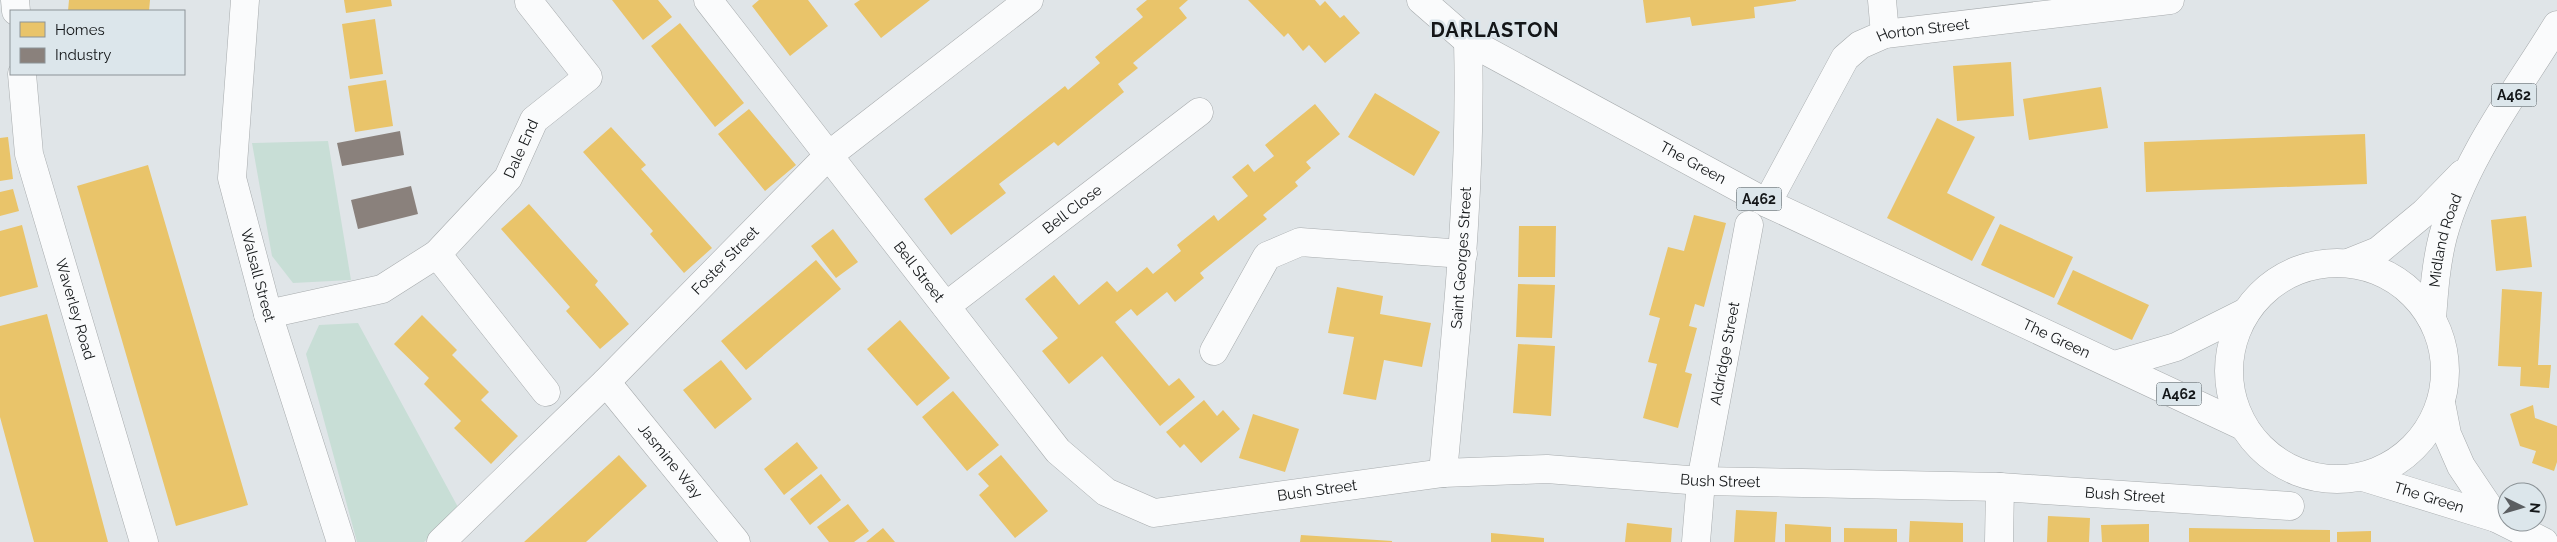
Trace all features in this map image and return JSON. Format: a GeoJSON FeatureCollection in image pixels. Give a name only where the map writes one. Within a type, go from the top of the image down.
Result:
{"type":"FeatureCollection","features":[{"type":"Feature","properties":{"kind":"street","name":"Walsall Street"},"geometry":{"type":"LineString","coordinates":[[245,0],[232,178],[268,314],[341,542]]}},
{"type":"Feature","properties":{"kind":"street","name":"Foster Street"},"geometry":{"type":"LineString","coordinates":[[441,542],[606,382],[829,156],[1029,0]]}},
{"type":"Feature","properties":{"kind":"street","name":"The Green"},"geometry":{"type":"LineString","coordinates":[[1421,0],[1468,41],[1767,203],[2115,365]]}},
{"type":"Feature","properties":{"kind":"street"},"geometry":{"type":"LineString","coordinates":[[1882,0],[1885,34]]}},
{"type":"Feature","properties":{"kind":"street","name":"Horton Street"},"geometry":{"type":"LineString","coordinates":[[1767,203],[1845,58],[1860,45],[1885,34],[2170,0]]}},
{"type":"Feature","properties":{"kind":"street","name":"Bell Street"},"geometry":{"type":"LineString","coordinates":[[710,1],[1058,451],[1106,492],[1154,513]]}},
{"type":"Feature","properties":{"kind":"street","name":"Dale End"},"geometry":{"type":"LineString","coordinates":[[268,314],[382,289],[437,254],[508,178],[534,120],[588,77],[529,2]]}},
{"type":"Feature","properties":{"kind":"street","name":"Midland Road"},"geometry":{"type":"LineString","coordinates":[[2432,319],[2435,283],[2443,235],[2470,166],[2557,25]]}},
{"type":"Feature","properties":{"kind":"street","name":"Saint Georges Street"},"geometry":{"type":"LineString","coordinates":[[1443,473],[1463,254],[1470,112],[1468,41]]}},
{"type":"Feature","properties":{"kind":"street","name":"Waverley Road"},"geometry":{"type":"LineString","coordinates":[[22,75],[29,154],[144,542]]}},
{"type":"Feature","properties":{"kind":"street","name":"Bell Close"},"geometry":{"type":"LineString","coordinates":[[946,306],[1199,112]]}},
{"type":"Feature","properties":{"kind":"street","name":"Midland Road"},"geometry":{"type":"LineString","coordinates":[[2348,263],[2378,250],[2424,213],[2470,166]]}},
{"type":"Feature","properties":{"kind":"street","name":"Aldridge Street"},"geometry":{"type":"LineString","coordinates":[[1696,542],[1701,481],[1749,224]]}},
{"type":"Feature","properties":{"kind":"street"},"geometry":{"type":"LineString","coordinates":[[1214,351],[1267,256],[1300,242],[1463,254]]}},
{"type":"Feature","properties":{"kind":"street"},"geometry":{"type":"LineString","coordinates":[[437,254],[546,392]]}},
{"type":"Feature","properties":{"kind":"street"},"geometry":{"type":"LineString","coordinates":[[2326,263],[2348,263],[2375,269],[2394,279],[2422,303],[2439,333],[2445,360],[2444,387],[2441,403],[2424,436],[2403,458],[2384,469],[2363,476],[2327,479],[2289,468],[2261,448],[2243,426],[2231,390],[2229,369],[2236,331],[2246,312],[2268,288],[2284,277],[2305,267],[2326,263]]}},
{"type":"Feature","properties":{"kind":"street"},"geometry":{"type":"LineString","coordinates":[[2115,365],[2176,347],[2246,312]]}},
{"type":"Feature","properties":{"kind":"street","name":"A462"},"geometry":{"type":"LineString","coordinates":[[2115,365],[2243,426]]}},
{"type":"Feature","properties":{"kind":"street","name":"Jasmine Way"},"geometry":{"type":"LineString","coordinates":[[606,382],[736,542]]}},
{"type":"Feature","properties":{"kind":"street","name":"The Green"},"geometry":{"type":"LineString","coordinates":[[2441,403],[2447,434],[2461,466],[2496,518]]}},
{"type":"Feature","properties":{"kind":"street","name":"Bush Street"},"geometry":{"type":"LineString","coordinates":[[1154,513],[1443,473],[1547,469],[1701,481],[2000,486],[2290,506]]}},
{"type":"Feature","properties":{"kind":"street","name":"The Green"},"geometry":{"type":"LineString","coordinates":[[2363,476],[2496,518],[2544,542]]}},
{"type":"Feature","properties":{"kind":"street"},"geometry":{"type":"LineString","coordinates":[[1999,542],[2000,486]]}},
{"type":"Feature","properties":{"kind":"green space"},"geometry":{"type":"Polygon","coordinates":[[[328,141],[351,280],[293,283],[272,256],[252,143],[328,141]]]}},
{"type":"Feature","properties":{"kind":"green space"},"geometry":{"type":"Polygon","coordinates":[[[358,323],[459,509],[424,542],[357,542],[306,354],[319,325],[358,323]]]}},
{"type":"Feature","properties":{"kind":"building: Homes"},"geometry":{"type":"Polygon","coordinates":[[[69,0],[150,0],[149,10],[68,10],[69,0]]]}},
{"type":"Feature","properties":{"kind":"building: Homes"},"geometry":{"type":"Polygon","coordinates":[[[344,0],[391,0],[392,6],[346,13],[344,0]]]}},
{"type":"Feature","properties":{"kind":"building: Homes"},"geometry":{"type":"Polygon","coordinates":[[[612,0],[658,0],[672,17],[643,40],[612,0]]]}},
{"type":"Feature","properties":{"kind":"building: Homes"},"geometry":{"type":"Polygon","coordinates":[[[759,0],[808,0],[828,26],[790,56],[752,6],[759,0]]]}},
{"type":"Feature","properties":{"kind":"building: Homes"},"geometry":{"type":"Polygon","coordinates":[[[860,0],[930,0],[881,38],[854,4],[860,0]]]}},
{"type":"Feature","properties":{"kind":"building: Homes"},"geometry":{"type":"Polygon","coordinates":[[[1147,0],[1188,0],[1179,8],[1187,18],[1133,63],[1138,68],[1118,84],[1124,92],[1058,146],[1054,142],[999,184],[1006,193],[951,235],[924,199],[1065,86],[1068,90],[1100,63],[1095,57],[1143,17],[1136,9],[1147,0]]]}},
{"type":"Feature","properties":{"kind":"building: Homes"},"geometry":{"type":"Polygon","coordinates":[[[1248,0],[1315,0],[1320,6],[1325,1],[1340,18],[1344,15],[1360,33],[1325,63],[1309,45],[1303,51],[1288,33],[1284,37],[1248,0]]]}},
{"type":"Feature","properties":{"kind":"building: Homes"},"geometry":{"type":"Polygon","coordinates":[[[1643,0],[1796,1],[1754,7],[1755,18],[1692,26],[1690,17],[1646,23],[1643,0]]]}},
{"type":"Feature","properties":{"kind":"building: Homes"},"geometry":{"type":"Polygon","coordinates":[[[375,19],[383,74],[350,79],[342,24],[375,19]]]}},
{"type":"Feature","properties":{"kind":"building: Homes"},"geometry":{"type":"Polygon","coordinates":[[[680,23],[744,103],[715,127],[651,46],[680,23]]]}},
{"type":"Feature","properties":{"kind":"building: Homes"},"geometry":{"type":"Polygon","coordinates":[[[2011,62],[2014,116],[1957,121],[1953,66],[2011,62]]]}},
{"type":"Feature","properties":{"kind":"building: Homes"},"geometry":{"type":"Polygon","coordinates":[[[386,80],[393,126],[355,132],[348,86],[386,80]]]}},
{"type":"Feature","properties":{"kind":"building: Homes"},"geometry":{"type":"Polygon","coordinates":[[[2101,87],[2108,128],[2029,140],[2023,99],[2101,87]]]}},
{"type":"Feature","properties":{"kind":"building: Homes"},"geometry":{"type":"Polygon","coordinates":[[[1375,93],[1440,132],[1414,176],[1348,137],[1375,93]]]}},
{"type":"Feature","properties":{"kind":"building: Homes"},"geometry":{"type":"Polygon","coordinates":[[[1315,104],[1340,134],[1306,162],[1311,168],[1295,182],[1298,186],[1263,215],[1267,219],[1200,273],[1204,278],[1175,302],[1167,292],[1137,316],[1131,309],[1115,322],[1169,386],[1179,378],[1195,397],[1160,426],[1102,356],[1069,384],[1042,351],[1058,338],[1025,299],[1054,275],[1079,305],[1107,281],[1117,292],[1147,267],[1153,274],[1181,251],[1177,245],[1214,215],[1218,221],[1248,196],[1232,177],[1248,164],[1254,172],[1274,156],[1265,145],[1315,104]]]}},
{"type":"Feature","properties":{"kind":"building: Homes"},"geometry":{"type":"Polygon","coordinates":[[[749,109],[796,165],[765,191],[718,134],[749,109]]]}},
{"type":"Feature","properties":{"kind":"building: Homes"},"geometry":{"type":"Polygon","coordinates":[[[1937,118],[1975,137],[1947,193],[1995,217],[1972,261],[1887,218],[1937,118]]]}},
{"type":"Feature","properties":{"kind":"building: Homes"},"geometry":{"type":"Polygon","coordinates":[[[611,127],[646,165],[641,169],[712,248],[684,273],[650,234],[653,231],[583,152],[611,127]]]}},
{"type":"Feature","properties":{"kind":"building: Homes"},"geometry":{"type":"Polygon","coordinates":[[[2365,134],[2367,184],[2146,192],[2144,142],[2365,134]]]}},
{"type":"Feature","properties":{"kind":"building: Homes"},"geometry":{"type":"Polygon","coordinates":[[[8,137],[13,179],[0,181],[0,138],[8,137]]]}},
{"type":"Feature","properties":{"kind":"building: Homes"},"geometry":{"type":"Polygon","coordinates":[[[148,165],[248,505],[176,526],[77,186],[148,165]]]}},
{"type":"Feature","properties":{"kind":"building: Homes"},"geometry":{"type":"Polygon","coordinates":[[[13,189],[19,211],[0,216],[0,192],[13,189]]]}},
{"type":"Feature","properties":{"kind":"building: Homes"},"geometry":{"type":"Polygon","coordinates":[[[529,204],[598,281],[595,285],[629,324],[600,349],[566,311],[570,307],[501,229],[529,204]]]}},
{"type":"Feature","properties":{"kind":"building: Homes"},"geometry":{"type":"Polygon","coordinates":[[[1694,215],[1726,223],[1704,307],[1695,304],[1689,326],[1697,328],[1685,372],[1692,374],[1678,428],[1643,418],[1657,364],[1648,362],[1660,318],[1649,315],[1668,247],[1684,251],[1694,215]]]}},
{"type":"Feature","properties":{"kind":"building: Homes"},"geometry":{"type":"Polygon","coordinates":[[[2526,216],[2532,267],[2496,271],[2491,220],[2526,216]]]}},
{"type":"Feature","properties":{"kind":"building: Homes"},"geometry":{"type":"Polygon","coordinates":[[[2000,224],[2073,257],[2054,298],[1981,265],[2000,224]]]}},
{"type":"Feature","properties":{"kind":"building: Homes"},"geometry":{"type":"Polygon","coordinates":[[[22,225],[38,287],[0,297],[0,231],[22,225]]]}},
{"type":"Feature","properties":{"kind":"building: Homes"},"geometry":{"type":"Polygon","coordinates":[[[1519,226],[1556,226],[1555,277],[1518,277],[1519,226]]]}},
{"type":"Feature","properties":{"kind":"building: Homes"},"geometry":{"type":"Polygon","coordinates":[[[833,229],[858,262],[836,278],[811,246],[833,229]]]}},
{"type":"Feature","properties":{"kind":"building: Homes"},"geometry":{"type":"Polygon","coordinates":[[[816,260],[841,289],[746,370],[721,341],[816,260]]]}},
{"type":"Feature","properties":{"kind":"building: Homes"},"geometry":{"type":"Polygon","coordinates":[[[2073,270],[2149,305],[2132,340],[2057,304],[2073,270]]]}},
{"type":"Feature","properties":{"kind":"building: Homes"},"geometry":{"type":"Polygon","coordinates":[[[1518,284],[1555,285],[1552,338],[1516,337],[1518,284]]]}},
{"type":"Feature","properties":{"kind":"building: Homes"},"geometry":{"type":"Polygon","coordinates":[[[1337,287],[1383,296],[1380,314],[1431,323],[1422,367],[1384,360],[1376,400],[1343,394],[1354,337],[1328,333],[1337,287]]]}},
{"type":"Feature","properties":{"kind":"building: Homes"},"geometry":{"type":"Polygon","coordinates":[[[2502,289],[2542,292],[2538,365],[2551,365],[2549,388],[2520,386],[2521,367],[2498,366],[2502,289]]]}},
{"type":"Feature","properties":{"kind":"building: Homes"},"geometry":{"type":"Polygon","coordinates":[[[47,314],[108,542],[34,542],[0,417],[0,326],[47,314]]]}},
{"type":"Feature","properties":{"kind":"building: Homes"},"geometry":{"type":"Polygon","coordinates":[[[422,315],[457,350],[452,355],[489,392],[481,400],[518,436],[491,464],[454,428],[461,421],[424,384],[429,378],[394,344],[422,315]]]}},
{"type":"Feature","properties":{"kind":"building: Homes"},"geometry":{"type":"Polygon","coordinates":[[[900,320],[950,378],[917,406],[867,349],[900,320]]]}},
{"type":"Feature","properties":{"kind":"building: Homes"},"geometry":{"type":"Polygon","coordinates":[[[1518,344],[1555,346],[1551,416],[1513,413],[1518,344]]]}},
{"type":"Feature","properties":{"kind":"building: Homes"},"geometry":{"type":"Polygon","coordinates":[[[721,360],[752,399],[715,429],[683,390],[721,360]]]}},
{"type":"Feature","properties":{"kind":"building: Homes"},"geometry":{"type":"Polygon","coordinates":[[[953,391],[999,445],[967,471],[922,417],[953,391]]]}},
{"type":"Feature","properties":{"kind":"building: Homes"},"geometry":{"type":"Polygon","coordinates":[[[1204,400],[1217,416],[1223,410],[1240,429],[1201,463],[1184,444],[1180,448],[1166,432],[1204,400]]]}},
{"type":"Feature","properties":{"kind":"building: Homes"},"geometry":{"type":"Polygon","coordinates":[[[2533,405],[2535,418],[2557,426],[2557,462],[2554,471],[2532,463],[2536,451],[2520,446],[2510,414],[2533,405]]]}},
{"type":"Feature","properties":{"kind":"building: Homes"},"geometry":{"type":"Polygon","coordinates":[[[1253,414],[1299,429],[1285,472],[1239,458],[1253,414]]]}},
{"type":"Feature","properties":{"kind":"building: Homes"},"geometry":{"type":"Polygon","coordinates":[[[797,442],[818,468],[784,495],[764,469],[797,442]]]}},
{"type":"Feature","properties":{"kind":"building: Homes"},"geometry":{"type":"Polygon","coordinates":[[[619,455],[647,486],[586,542],[524,542],[619,455]]]}},
{"type":"Feature","properties":{"kind":"building: Homes"},"geometry":{"type":"Polygon","coordinates":[[[1001,455],[1048,511],[1015,538],[979,495],[989,486],[978,474],[1001,455]]]}},
{"type":"Feature","properties":{"kind":"building: Homes"},"geometry":{"type":"Polygon","coordinates":[[[821,474],[841,500],[810,525],[790,499],[821,474]]]}},
{"type":"Feature","properties":{"kind":"building: Homes"},"geometry":{"type":"Polygon","coordinates":[[[848,504],[869,531],[854,542],[829,542],[817,527],[848,504]]]}},
{"type":"Feature","properties":{"kind":"building: Homes"},"geometry":{"type":"Polygon","coordinates":[[[1736,510],[1777,512],[1775,542],[1734,542],[1736,510]]]}},
{"type":"Feature","properties":{"kind":"building: Homes"},"geometry":{"type":"Polygon","coordinates":[[[2048,516],[2090,518],[2089,542],[2047,542],[2048,516]]]}},
{"type":"Feature","properties":{"kind":"building: Homes"},"geometry":{"type":"Polygon","coordinates":[[[1910,521],[1963,523],[1963,542],[1909,542],[1910,521]]]}},
{"type":"Feature","properties":{"kind":"building: Homes"},"geometry":{"type":"Polygon","coordinates":[[[1627,523],[1672,528],[1671,542],[1625,542],[1627,523]]]}},
{"type":"Feature","properties":{"kind":"building: Homes"},"geometry":{"type":"Polygon","coordinates":[[[1785,524],[1831,527],[1831,542],[1785,542],[1785,524]]]}},
{"type":"Feature","properties":{"kind":"building: Homes"},"geometry":{"type":"Polygon","coordinates":[[[2149,524],[2149,542],[2102,542],[2101,525],[2149,524]]]}},
{"type":"Feature","properties":{"kind":"building: Homes"},"geometry":{"type":"Polygon","coordinates":[[[883,528],[895,542],[866,542],[883,528]]]}},
{"type":"Feature","properties":{"kind":"building: Homes"},"geometry":{"type":"Polygon","coordinates":[[[1844,528],[1897,529],[1897,542],[1844,542],[1844,528]]]}},
{"type":"Feature","properties":{"kind":"building: Homes"},"geometry":{"type":"Polygon","coordinates":[[[2189,528],[2330,530],[2330,542],[2189,542],[2189,528]]]}},
{"type":"Feature","properties":{"kind":"building: Homes"},"geometry":{"type":"Polygon","coordinates":[[[2371,531],[2371,542],[2337,542],[2337,532],[2371,531]]]}},
{"type":"Feature","properties":{"kind":"building: Homes"},"geometry":{"type":"Polygon","coordinates":[[[1491,533],[1544,538],[1544,542],[1491,542],[1491,533]]]}},
{"type":"Feature","properties":{"kind":"building: Homes"},"geometry":{"type":"Polygon","coordinates":[[[1301,535],[1392,541],[1392,542],[1300,542],[1301,535]]]}},
{"type":"Feature","properties":{"kind":"building: Industry"},"geometry":{"type":"Polygon","coordinates":[[[400,131],[404,155],[342,166],[337,143],[400,131]]]}},
{"type":"Feature","properties":{"kind":"building: Industry"},"geometry":{"type":"Polygon","coordinates":[[[411,186],[418,214],[358,229],[351,200],[411,186]]]}},
{"type":"Feature","properties":{"kind":"district","name":"DARLASTON"},"geometry":{"type":"Point","coordinates":[1495,30]}}]}
